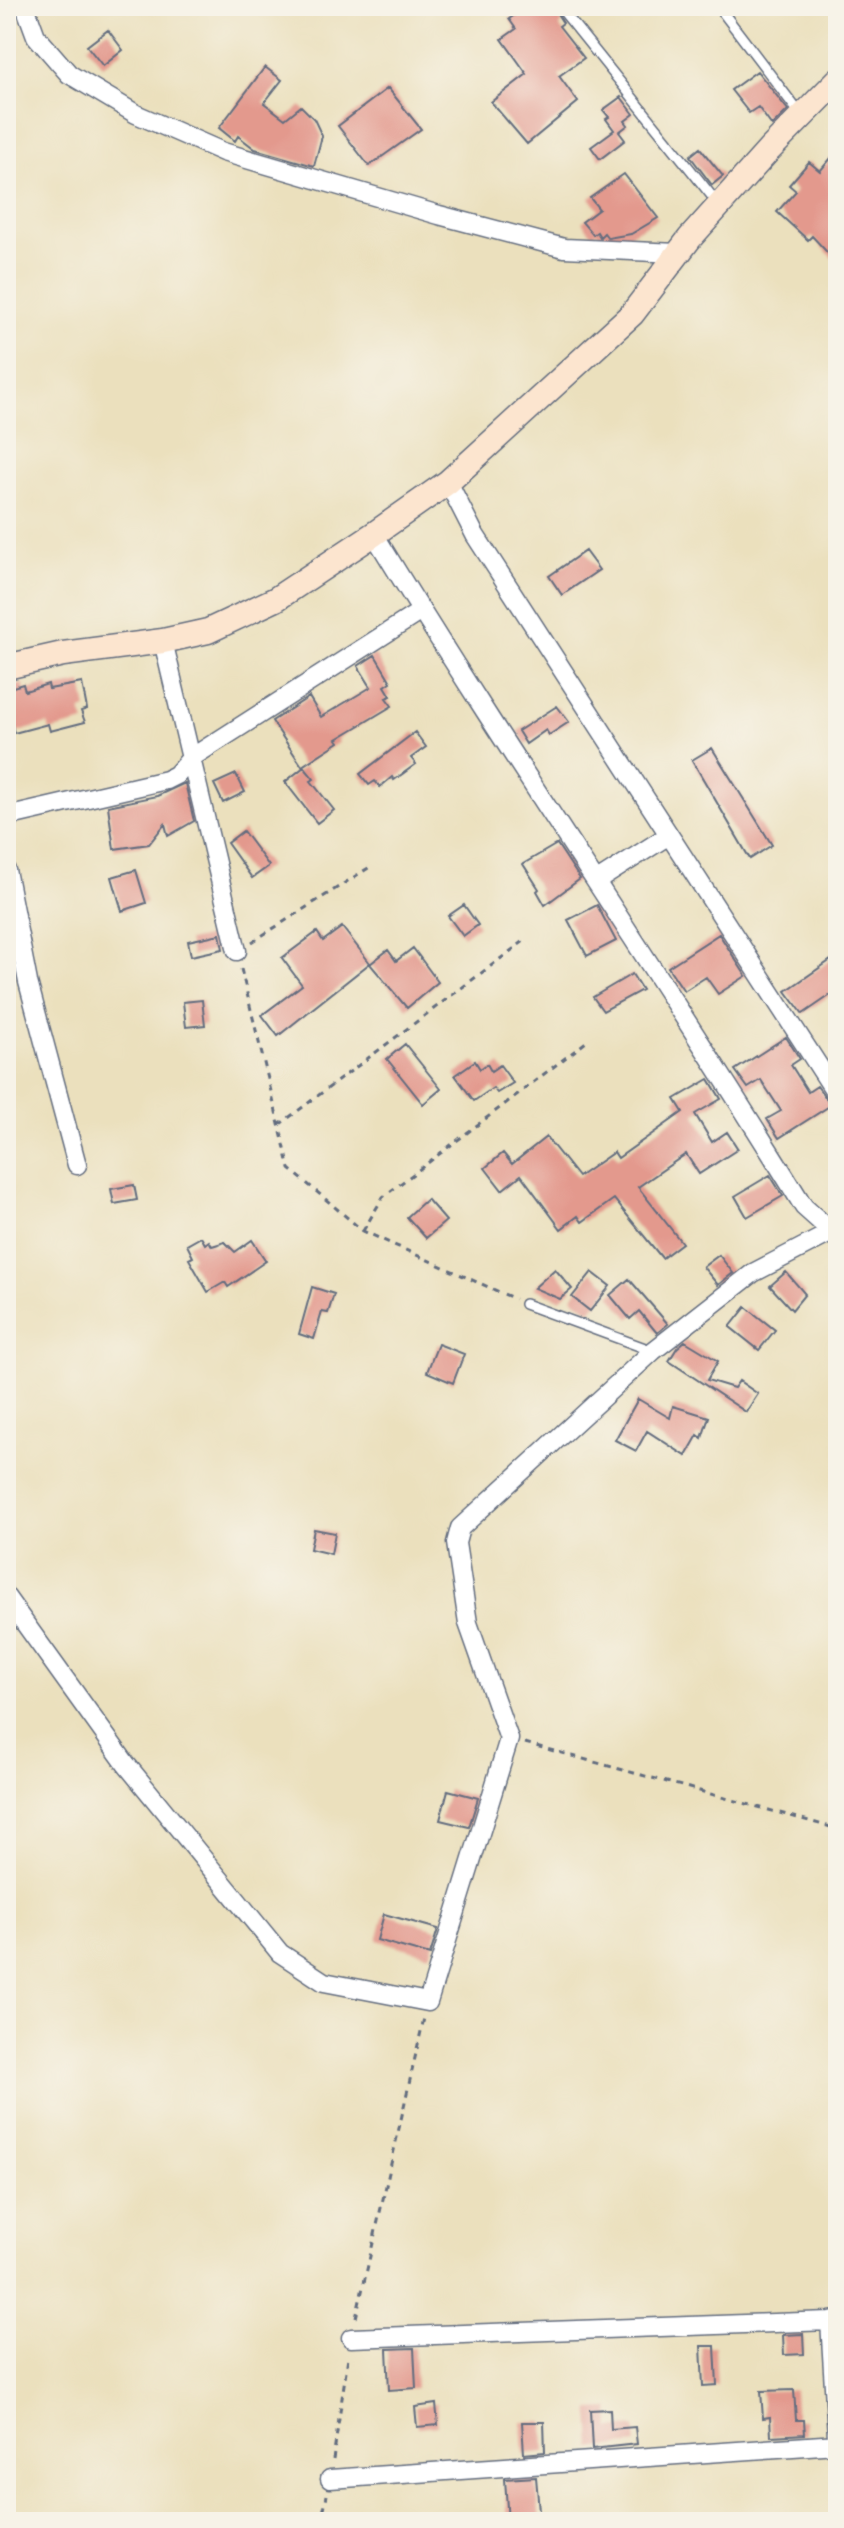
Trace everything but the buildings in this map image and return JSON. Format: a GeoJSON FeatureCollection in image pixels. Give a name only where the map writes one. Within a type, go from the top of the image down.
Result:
{"type":"FeatureCollection","features":[{"type":"Feature","properties":{"kind":"street"},"geometry":{"type":"LineString","coordinates":[[25,6],[36,36],[69,74],[136,114],[223,152],[564,248],[678,253]]}},
{"type":"Feature","properties":{"kind":"street"},"geometry":{"type":"LineString","coordinates":[[6,667],[63,654],[163,641],[208,631],[276,599],[448,482],[632,314],[719,205],[838,80]]}},
{"type":"Feature","properties":{"kind":"street"},"geometry":{"type":"LineString","coordinates":[[448,482],[475,535],[838,1096]]}},
{"type":"Feature","properties":{"kind":"street"},"geometry":{"type":"LineString","coordinates":[[10,1606],[126,1764],[280,1953],[324,1982],[428,2002],[509,1739],[468,1623],[456,1543],[460,1528],[653,1351],[753,1273],[835,1230],[804,1207],[374,534]]}},
{"type":"Feature","properties":{"kind":"street"},"geometry":{"type":"LineString","coordinates":[[6,817],[166,780],[176,775],[191,758],[421,611]]}},
{"type":"Feature","properties":{"kind":"street"},"geometry":{"type":"LineString","coordinates":[[163,641],[237,951]]}},
{"type":"Feature","properties":{"kind":"street"},"geometry":{"type":"LineString","coordinates":[[597,881],[669,835]]}},
{"type":"Feature","properties":{"kind":"street"},"geometry":{"type":"LineString","coordinates":[[6,870],[28,982],[77,1165]]}},
{"type":"Feature","properties":{"kind":"street"},"geometry":{"type":"LineString","coordinates":[[330,2479],[837,2448],[834,2320],[351,2338]]}},
{"type":"Feature","properties":{"kind":"lane"},"geometry":{"type":"LineString","coordinates":[[559,6],[719,205]]}},
{"type":"Feature","properties":{"kind":"lane"},"geometry":{"type":"LineString","coordinates":[[718,6],[802,117]]}},
{"type":"Feature","properties":{"kind":"lane"},"geometry":{"type":"LineString","coordinates":[[525,1304],[653,1351]]}},
{"type":"Feature","properties":{"kind":"path"},"geometry":{"type":"LineString","coordinates":[[373,865],[237,951],[290,1169],[363,1231],[525,1304]]}},
{"type":"Feature","properties":{"kind":"path"},"geometry":{"type":"LineString","coordinates":[[279,1125],[528,938]]}},
{"type":"Feature","properties":{"kind":"path"},"geometry":{"type":"LineString","coordinates":[[363,1231],[383,1197],[590,1039]]}},
{"type":"Feature","properties":{"kind":"path"},"geometry":{"type":"LineString","coordinates":[[509,1739],[838,1829]]}},
{"type":"Feature","properties":{"kind":"path"},"geometry":{"type":"LineString","coordinates":[[321,2522],[351,2338],[428,2002]]}}]}
